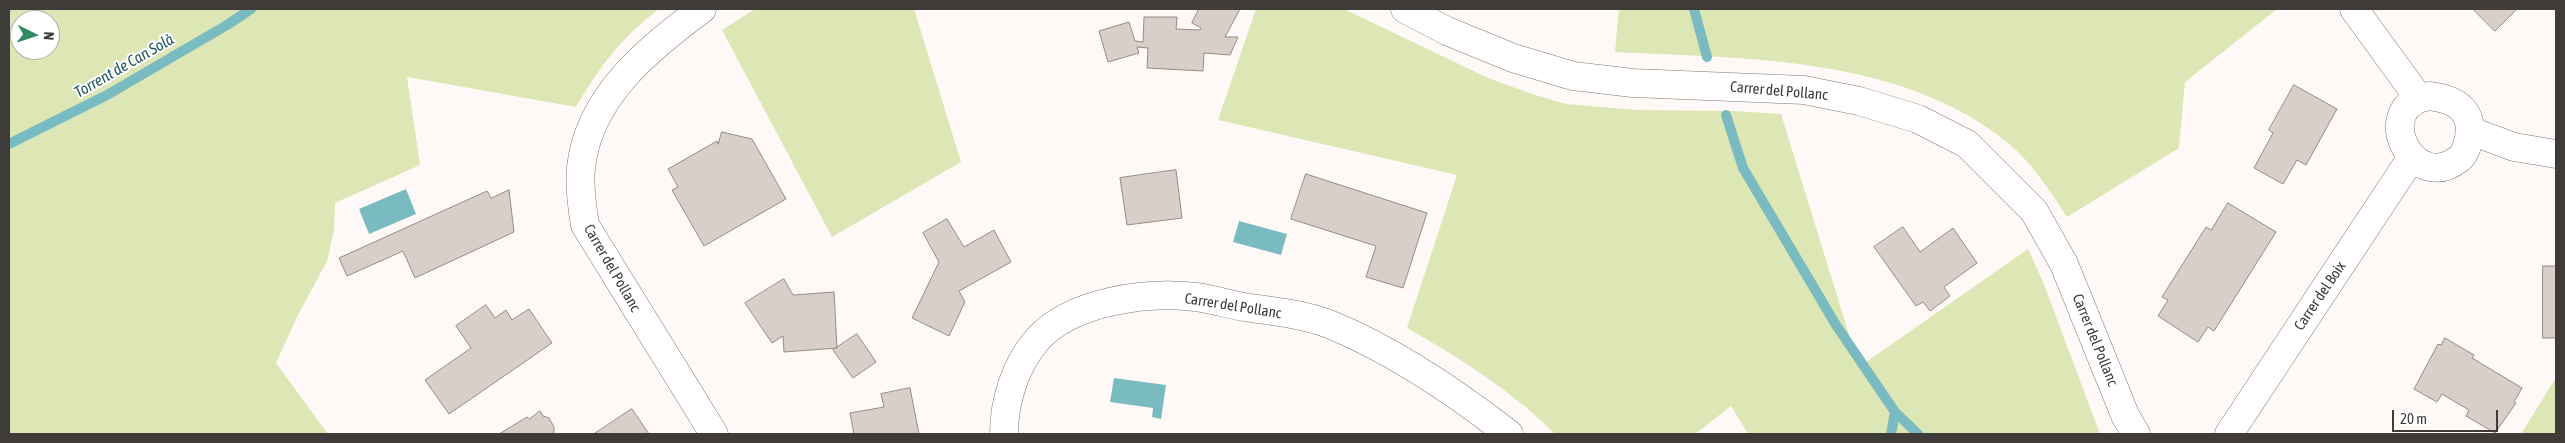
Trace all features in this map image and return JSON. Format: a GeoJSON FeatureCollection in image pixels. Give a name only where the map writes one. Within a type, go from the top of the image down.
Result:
{"type":"FeatureCollection","features":[{"type":"Feature","properties":{"kind":"street","name":"Carrer del Pollanc"},"geometry":{"type":"LineString","coordinates":[[702,9],[636,61],[612,91],[592,128],[580,167],[585,225],[714,434]]}},
{"type":"Feature","properties":{"kind":"street","name":"Carrer del Pollanc"},"geometry":{"type":"LineString","coordinates":[[1405,9],[1447,31],[1504,54],[1574,76],[1633,83],[1804,90],[1859,100],[1918,119],[1967,144],[2034,211],[2064,264],[2125,415],[2136,434]]}},
{"type":"Feature","properties":{"kind":"street"},"geometry":{"type":"LineString","coordinates":[[2354,9],[2418,97]]}},
{"type":"Feature","properties":{"kind":"street"},"geometry":{"type":"LineString","coordinates":[[2418,97],[2446,98],[2458,104],[2468,117],[2471,131],[2466,149],[2460,158],[2442,167],[2425,166],[2412,157],[2401,143],[2401,119],[2407,107],[2418,97]]}},
{"type":"Feature","properties":{"kind":"street"},"geometry":{"type":"LineString","coordinates":[[2471,131],[2514,147],[2556,154]]}},
{"type":"Feature","properties":{"kind":"street","name":"Carrer del Boix"},"geometry":{"type":"LineString","coordinates":[[2229,434],[2412,157]]}},
{"type":"Feature","properties":{"kind":"street","name":"Carrer del Pollanc"},"geometry":{"type":"LineString","coordinates":[[1004,434],[1008,394],[1036,340],[1064,320],[1098,306],[1130,297],[1163,296],[1196,297],[1328,324],[1369,343],[1461,398],[1509,434]]}},
{"type":"Feature","properties":{"kind":"green space"},"geometry":{"type":"Polygon","coordinates":[[[9,9],[659,9],[622,42],[594,78],[576,107],[407,77],[420,165],[335,203],[334,231],[327,261],[297,317],[276,363],[328,434],[9,434],[9,9]]]}},
{"type":"Feature","properties":{"kind":"green space"},"geometry":{"type":"Polygon","coordinates":[[[755,9],[914,9],[961,162],[832,237],[722,30],[755,9]]]}},
{"type":"Feature","properties":{"kind":"green space"},"geometry":{"type":"Polygon","coordinates":[[[1256,9],[1344,9],[1488,78],[1566,104],[1637,110],[1735,111],[1781,114],[1859,367],[2028,249],[2043,282],[2100,434],[1748,434],[1731,406],[1695,434],[1555,434],[1485,376],[1407,328],[1457,175],[1218,120],[1256,9]]]}},
{"type":"Feature","properties":{"kind":"green space"},"geometry":{"type":"Polygon","coordinates":[[[1619,9],[2277,9],[2185,82],[2179,148],[2067,217],[2033,168],[2017,151],[1965,114],[1919,93],[1871,77],[1820,67],[1716,57],[1615,52],[1619,9]]]}},
{"type":"Feature","properties":{"kind":"green space"},"geometry":{"type":"Polygon","coordinates":[[[2555,379],[2556,434],[2521,434],[2555,379]]]}},
{"type":"Feature","properties":{"kind":"water"},"geometry":{"type":"Polygon","coordinates":[[[406,189],[416,214],[369,234],[359,209],[406,189]]]}},
{"type":"Feature","properties":{"kind":"water"},"geometry":{"type":"Polygon","coordinates":[[[1239,221],[1287,234],[1281,255],[1233,242],[1239,221]]]}},
{"type":"Feature","properties":{"kind":"water"},"geometry":{"type":"Polygon","coordinates":[[[1114,378],[1166,385],[1161,419],[1152,417],[1153,408],[1110,402],[1114,378]]]}},
{"type":"Feature","properties":{"kind":"building"},"geometry":{"type":"Polygon","coordinates":[[[1199,9],[1240,9],[1225,37],[1238,37],[1230,55],[1204,53],[1203,71],[1147,68],[1148,48],[1137,47],[1139,53],[1108,62],[1099,31],[1129,22],[1135,41],[1143,42],[1144,17],[1177,17],[1176,29],[1200,30],[1201,28],[1192,23],[1199,9]]]}},
{"type":"Feature","properties":{"kind":"building"},"geometry":{"type":"Polygon","coordinates":[[[2473,9],[2517,9],[2495,31],[2473,9]]]}},
{"type":"Feature","properties":{"kind":"building"},"geometry":{"type":"Polygon","coordinates":[[[2294,85],[2337,109],[2306,165],[2297,160],[2283,184],[2254,168],[2273,133],[2269,130],[2294,85]]]}},
{"type":"Feature","properties":{"kind":"building"},"geometry":{"type":"Polygon","coordinates":[[[722,132],[752,139],[786,199],[704,246],[672,190],[678,187],[668,169],[717,141],[718,144],[722,132]]]}},
{"type":"Feature","properties":{"kind":"building"},"geometry":{"type":"Polygon","coordinates":[[[1176,170],[1182,218],[1127,225],[1120,178],[1176,170]]]}},
{"type":"Feature","properties":{"kind":"building"},"geometry":{"type":"Polygon","coordinates":[[[1306,174],[1427,213],[1403,288],[1366,277],[1376,246],[1291,219],[1306,174]]]}},
{"type":"Feature","properties":{"kind":"building"},"geometry":{"type":"Polygon","coordinates":[[[509,190],[514,232],[415,278],[403,251],[347,276],[339,258],[487,191],[491,198],[509,190]]]}},
{"type":"Feature","properties":{"kind":"building"},"geometry":{"type":"Polygon","coordinates":[[[2228,203],[2276,232],[2214,331],[2208,327],[2198,342],[2158,316],[2168,300],[2162,297],[2206,227],[2211,230],[2228,203]]]}},
{"type":"Feature","properties":{"kind":"building"},"geometry":{"type":"Polygon","coordinates":[[[947,219],[964,247],[994,230],[1011,262],[959,291],[965,302],[949,336],[912,318],[939,262],[923,233],[947,219]]]}},
{"type":"Feature","properties":{"kind":"building"},"geometry":{"type":"Polygon","coordinates":[[[1903,227],[1920,252],[1953,228],[1977,263],[1944,287],[1950,296],[1930,311],[1923,302],[1916,306],[1874,247],[1903,227]]]}},
{"type":"Feature","properties":{"kind":"building"},"geometry":{"type":"Polygon","coordinates":[[[2543,266],[2556,266],[2556,338],[2543,338],[2543,266]]]}},
{"type":"Feature","properties":{"kind":"building"},"geometry":{"type":"Polygon","coordinates":[[[784,279],[793,295],[834,292],[837,348],[784,352],[783,336],[772,343],[745,303],[784,279]]]}},
{"type":"Feature","properties":{"kind":"building"},"geometry":{"type":"Polygon","coordinates":[[[486,305],[495,318],[506,310],[512,320],[529,309],[552,343],[449,414],[425,380],[471,348],[456,326],[486,305]]]}},
{"type":"Feature","properties":{"kind":"building"},"geometry":{"type":"Polygon","coordinates":[[[857,334],[876,362],[853,378],[833,350],[857,334]]]}},
{"type":"Feature","properties":{"kind":"building"},"geometry":{"type":"Polygon","coordinates":[[[2445,338],[2474,355],[2472,358],[2522,388],[2514,402],[2516,403],[2495,433],[2466,416],[2469,410],[2442,394],[2437,402],[2414,389],[2438,344],[2441,345],[2445,338]]]}},
{"type":"Feature","properties":{"kind":"building"},"geometry":{"type":"Polygon","coordinates":[[[910,388],[919,434],[854,434],[850,413],[884,407],[881,394],[910,388]]]}},
{"type":"Feature","properties":{"kind":"building"},"geometry":{"type":"Polygon","coordinates":[[[632,409],[649,434],[594,434],[632,409]]]}},
{"type":"Feature","properties":{"kind":"building"},"geometry":{"type":"Polygon","coordinates":[[[540,411],[543,416],[549,418],[554,427],[554,434],[499,434],[527,417],[529,419],[540,411]]]}},
{"type":"Feature","properties":{"kind":"waterway","name":"Torrent de Can Solà"},"geometry":{"type":"LineString","coordinates":[[9,144],[107,95],[251,9]]}},
{"type":"Feature","properties":{"kind":"waterway"},"geometry":{"type":"LineString","coordinates":[[1694,9],[1707,57]]}},
{"type":"Feature","properties":{"kind":"waterway"},"geometry":{"type":"LineString","coordinates":[[1726,115],[1743,168],[1836,325],[1895,412],[1918,434]]}},
{"type":"Feature","properties":{"kind":"waterway"},"geometry":{"type":"LineString","coordinates":[[1891,434],[1895,412]]}}]}
